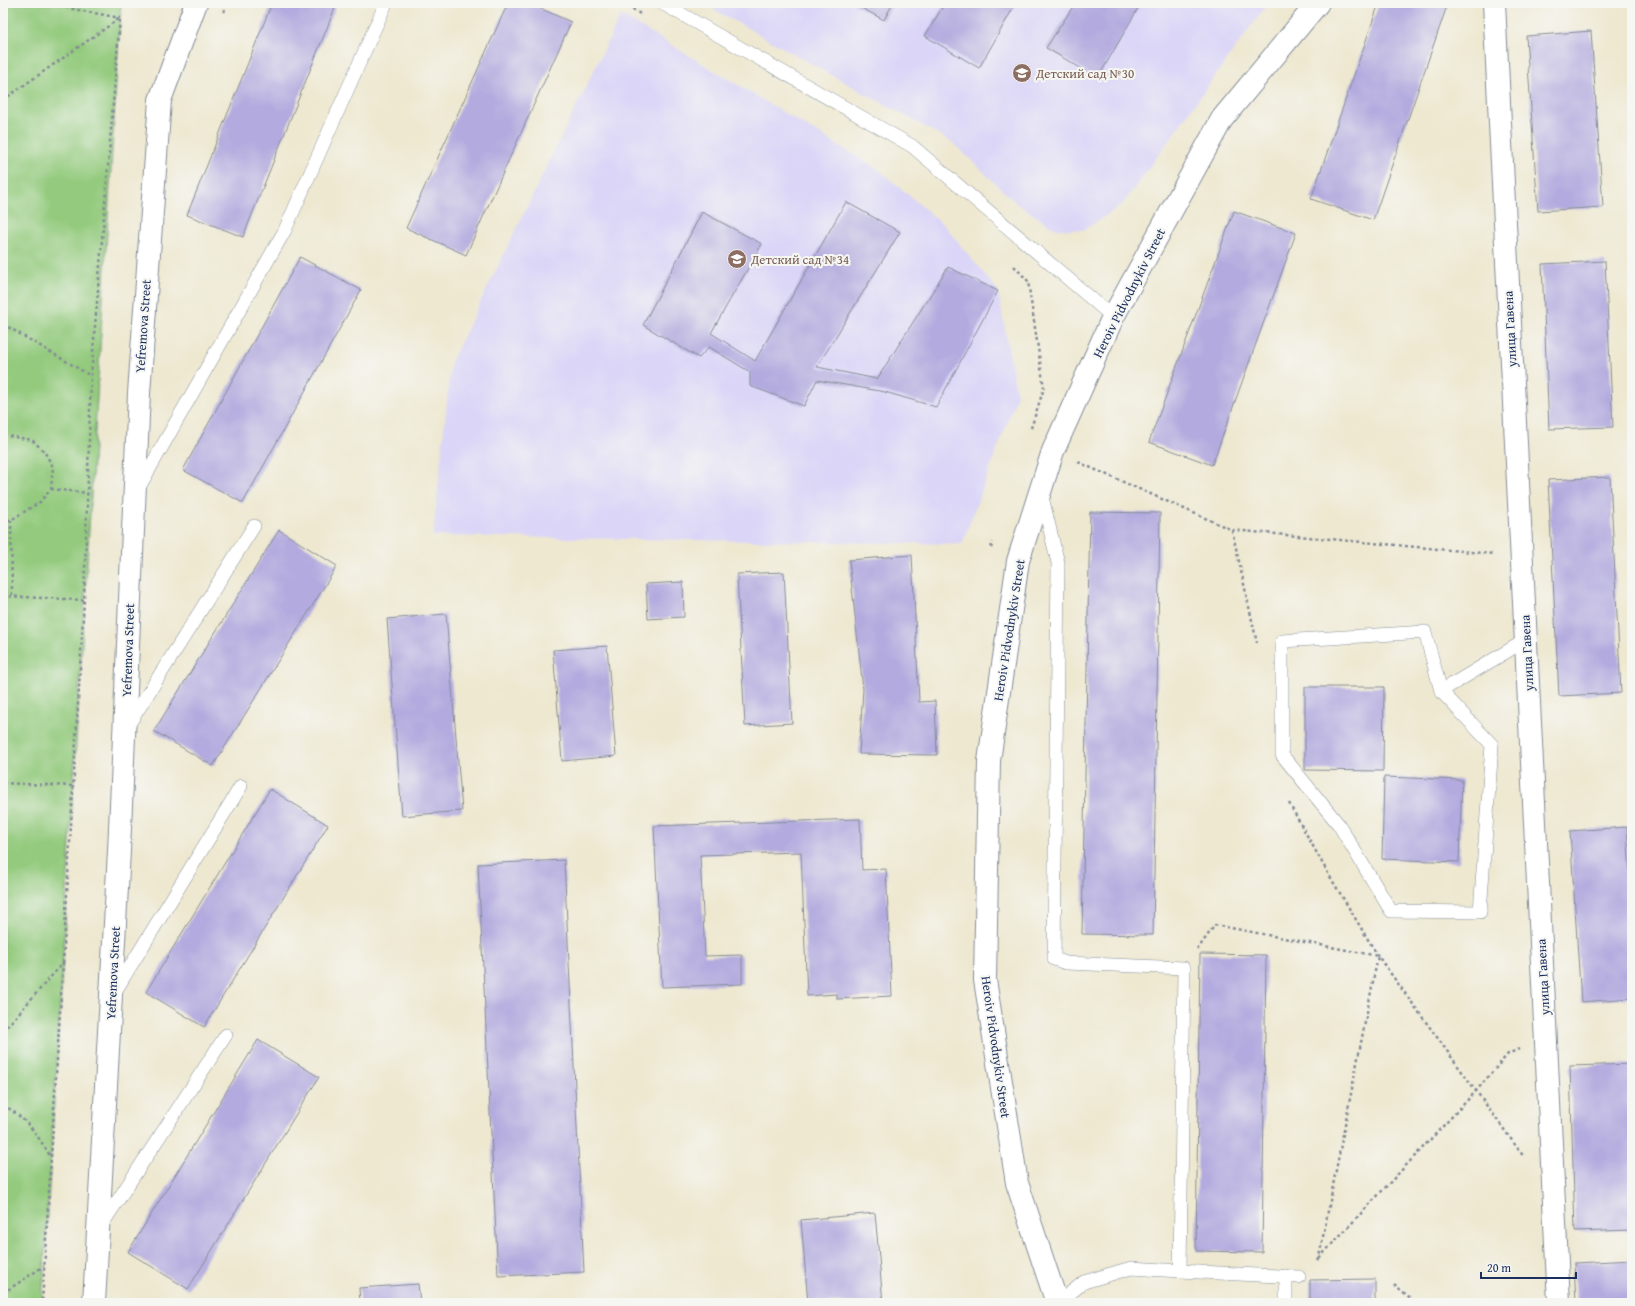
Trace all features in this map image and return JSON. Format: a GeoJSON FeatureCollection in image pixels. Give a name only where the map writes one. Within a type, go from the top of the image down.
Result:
{"type":"FeatureCollection","features":[{"type":"Feature","properties":{"kind":"street","name":"Yefremova Street"},"geometry":{"type":"LineString","coordinates":[[94,1303],[112,997],[139,393],[160,100],[196,3]]}},
{"type":"Feature","properties":{"kind":"street","name":"Heroiv Pidvodnykiv Street"},"geometry":{"type":"LineString","coordinates":[[1058,1303],[1017,1183],[985,980],[989,761],[1018,561],[1053,451],[1113,317],[1222,119],[1318,3]]}},
{"type":"Feature","properties":{"kind":"street","name":"улица Гавена"},"geometry":{"type":"LineString","coordinates":[[1494,3],[1559,1303]]}},
{"type":"Feature","properties":{"kind":"lane"},"geometry":{"type":"LineString","coordinates":[[134,495],[285,230],[386,3]]}},
{"type":"Feature","properties":{"kind":"lane"},"geometry":{"type":"LineString","coordinates":[[662,3],[912,146],[1113,317]]}},
{"type":"Feature","properties":{"kind":"lane"},"geometry":{"type":"LineString","coordinates":[[1041,490],[1058,563],[1054,959],[1066,963],[1184,968],[1180,1271]]}},
{"type":"Feature","properties":{"kind":"lane"},"geometry":{"type":"LineString","coordinates":[[124,732],[254,526]]}},
{"type":"Feature","properties":{"kind":"lane"},"geometry":{"type":"LineString","coordinates":[[1425,632],[1441,691],[1492,745],[1480,912],[1391,910],[1339,825],[1282,755],[1282,641],[1425,632]]}},
{"type":"Feature","properties":{"kind":"lane"},"geometry":{"type":"LineString","coordinates":[[1441,691],[1526,640]]}},
{"type":"Feature","properties":{"kind":"lane"},"geometry":{"type":"LineString","coordinates":[[112,997],[241,786]]}},
{"type":"Feature","properties":{"kind":"lane"},"geometry":{"type":"LineString","coordinates":[[99,1229],[226,1035]]}},
{"type":"Feature","properties":{"kind":"lane"},"geometry":{"type":"LineString","coordinates":[[1058,1303],[1084,1282],[1132,1268],[1292,1276],[1286,1303]]}},
{"type":"Feature","properties":{"kind":"path"},"geometry":{"type":"LineString","coordinates":[[42,3],[120,18]]}},
{"type":"Feature","properties":{"kind":"path"},"geometry":{"type":"LineString","coordinates":[[622,3],[649,19]]}},
{"type":"Feature","properties":{"kind":"path"},"geometry":{"type":"LineString","coordinates":[[3,100],[120,18]]}},
{"type":"Feature","properties":{"kind":"path"},"geometry":{"type":"LineString","coordinates":[[42,1303],[84,600],[91,376],[120,18]]}},
{"type":"Feature","properties":{"kind":"path"},"geometry":{"type":"LineString","coordinates":[[1012,264],[1028,281],[1044,388],[1030,432]]}},
{"type":"Feature","properties":{"kind":"path"},"geometry":{"type":"LineString","coordinates":[[3,324],[91,376]]}},
{"type":"Feature","properties":{"kind":"path"},"geometry":{"type":"LineString","coordinates":[[3,435],[32,440],[44,452],[53,467],[51,489],[40,502],[11,520],[3,520]]}},
{"type":"Feature","properties":{"kind":"path"},"geometry":{"type":"LineString","coordinates":[[1053,451],[1232,530],[1430,549],[1522,556]]}},
{"type":"Feature","properties":{"kind":"path"},"geometry":{"type":"LineString","coordinates":[[51,489],[88,493]]}},
{"type":"Feature","properties":{"kind":"path"},"geometry":{"type":"LineString","coordinates":[[11,520],[12,597]]}},
{"type":"Feature","properties":{"kind":"path"},"geometry":{"type":"LineString","coordinates":[[991,548],[993,541]]}},
{"type":"Feature","properties":{"kind":"path"},"geometry":{"type":"LineString","coordinates":[[3,596],[84,600]]}},
{"type":"Feature","properties":{"kind":"path"},"geometry":{"type":"LineString","coordinates":[[3,783],[73,786]]}},
{"type":"Feature","properties":{"kind":"path"},"geometry":{"type":"LineString","coordinates":[[1184,968],[1215,925],[1378,956],[1317,1264]]}},
{"type":"Feature","properties":{"kind":"path"},"geometry":{"type":"LineString","coordinates":[[3,1031],[63,963]]}},
{"type":"Feature","properties":{"kind":"path"},"geometry":{"type":"LineString","coordinates":[[1318,1259],[1476,1091],[1508,1054],[1546,1040]]}},
{"type":"Feature","properties":{"kind":"path"},"geometry":{"type":"LineString","coordinates":[[3,1105],[15,1111],[35,1131],[51,1157]]}},
{"type":"Feature","properties":{"kind":"path"},"geometry":{"type":"LineString","coordinates":[[3,1293],[44,1266]]}},
{"type":"Feature","properties":{"kind":"path"},"geometry":{"type":"LineString","coordinates":[[1394,1285],[1415,1303]]}},
{"type":"Feature","properties":{"kind":"shaded area","name":"Детский сад №30"},"geometry":{"type":"Polygon","coordinates":[[[702,3],[1268,3],[1122,205],[1084,230],[1056,229],[1017,204],[952,142],[702,3]]]}},
{"type":"Feature","properties":{"kind":"shaded area","name":"Детский сад №34"},"geometry":{"type":"Polygon","coordinates":[[[621,15],[878,169],[945,226],[998,291],[1017,396],[962,544],[433,536],[451,362],[621,15]]]}},
{"type":"Feature","properties":{"kind":"green space"},"geometry":{"type":"Polygon","coordinates":[[[3,3],[121,3],[42,1303],[3,1303],[3,3]]]}},
{"type":"Feature","properties":{"kind":"building"},"geometry":{"type":"Polygon","coordinates":[[[272,3],[337,3],[243,237],[187,215],[272,3]]]}},
{"type":"Feature","properties":{"kind":"building"},"geometry":{"type":"Polygon","coordinates":[[[508,3],[528,3],[571,22],[466,255],[406,228],[508,3]]]}},
{"type":"Feature","properties":{"kind":"building"},"geometry":{"type":"Polygon","coordinates":[[[852,3],[893,3],[884,20],[852,3]]]}},
{"type":"Feature","properties":{"kind":"building"},"geometry":{"type":"Polygon","coordinates":[[[945,3],[1016,3],[979,68],[925,36],[945,3]]]}},
{"type":"Feature","properties":{"kind":"building"},"geometry":{"type":"Polygon","coordinates":[[[1072,3],[1141,3],[1098,78],[1046,48],[1074,5],[1072,3]]]}},
{"type":"Feature","properties":{"kind":"building"},"geometry":{"type":"Polygon","coordinates":[[[1379,3],[1448,3],[1373,220],[1311,199],[1379,3]]]}},
{"type":"Feature","properties":{"kind":"building"},"geometry":{"type":"Polygon","coordinates":[[[1591,31],[1603,207],[1538,211],[1526,36],[1591,31]]]}},
{"type":"Feature","properties":{"kind":"building"},"geometry":{"type":"Polygon","coordinates":[[[846,202],[900,232],[817,367],[877,379],[948,267],[998,291],[936,407],[885,392],[817,380],[804,406],[750,386],[750,372],[709,347],[699,358],[643,325],[702,212],[762,244],[711,333],[755,361],[846,202]]]}},
{"type":"Feature","properties":{"kind":"building"},"geometry":{"type":"Polygon","coordinates":[[[1234,211],[1296,233],[1212,465],[1149,442],[1234,211]]]}},
{"type":"Feature","properties":{"kind":"building"},"geometry":{"type":"Polygon","coordinates":[[[300,257],[361,290],[243,503],[183,470],[300,257]]]}},
{"type":"Feature","properties":{"kind":"building"},"geometry":{"type":"Polygon","coordinates":[[[1605,261],[1613,427],[1549,429],[1542,264],[1605,261]]]}},
{"type":"Feature","properties":{"kind":"building"},"geometry":{"type":"Polygon","coordinates":[[[1610,477],[1621,693],[1559,696],[1548,480],[1610,477]]]}},
{"type":"Feature","properties":{"kind":"building"},"geometry":{"type":"Polygon","coordinates":[[[1090,512],[1160,513],[1153,935],[1082,934],[1090,512]]]}},
{"type":"Feature","properties":{"kind":"building"},"geometry":{"type":"Polygon","coordinates":[[[279,530],[337,566],[213,766],[154,731],[279,530]]]}},
{"type":"Feature","properties":{"kind":"building"},"geometry":{"type":"Polygon","coordinates":[[[912,555],[919,702],[935,701],[937,755],[859,754],[863,689],[849,560],[912,555]]]}},
{"type":"Feature","properties":{"kind":"building"},"geometry":{"type":"Polygon","coordinates":[[[784,572],[792,723],[745,726],[737,574],[784,572]]]}},
{"type":"Feature","properties":{"kind":"building"},"geometry":{"type":"Polygon","coordinates":[[[683,582],[684,617],[648,619],[646,584],[683,582]]]}},
{"type":"Feature","properties":{"kind":"building"},"geometry":{"type":"Polygon","coordinates":[[[446,614],[462,811],[402,816],[387,619],[446,614]]]}},
{"type":"Feature","properties":{"kind":"building"},"geometry":{"type":"Polygon","coordinates":[[[607,646],[616,756],[562,761],[553,650],[607,646]]]}},
{"type":"Feature","properties":{"kind":"building"},"geometry":{"type":"Polygon","coordinates":[[[1305,687],[1384,687],[1383,771],[1305,770],[1305,687]]]}},
{"type":"Feature","properties":{"kind":"building"},"geometry":{"type":"Polygon","coordinates":[[[3,710],[5,710],[4,723],[3,722],[3,710]]]}},
{"type":"Feature","properties":{"kind":"building"},"geometry":{"type":"Polygon","coordinates":[[[1384,777],[1462,780],[1459,862],[1382,859],[1384,777]]]}},
{"type":"Feature","properties":{"kind":"building"},"geometry":{"type":"Polygon","coordinates":[[[270,789],[328,825],[204,1027],[146,992],[270,789]]]}},
{"type":"Feature","properties":{"kind":"building"},"geometry":{"type":"Polygon","coordinates":[[[860,819],[862,870],[886,869],[892,996],[837,999],[837,994],[807,996],[801,852],[700,855],[705,956],[742,955],[742,984],[662,987],[654,826],[860,819]]]}},
{"type":"Feature","properties":{"kind":"building"},"geometry":{"type":"Polygon","coordinates":[[[1627,827],[1632,911],[1632,998],[1581,1002],[1570,831],[1627,827]]]}},
{"type":"Feature","properties":{"kind":"building"},"geometry":{"type":"Polygon","coordinates":[[[564,860],[584,1272],[498,1276],[478,864],[564,860]]]}},
{"type":"Feature","properties":{"kind":"building"},"geometry":{"type":"Polygon","coordinates":[[[1200,954],[1266,955],[1262,1252],[1196,1251],[1200,954]]]}},
{"type":"Feature","properties":{"kind":"building"},"geometry":{"type":"Polygon","coordinates":[[[258,1040],[319,1077],[188,1289],[128,1252],[258,1040]]]}},
{"type":"Feature","properties":{"kind":"building"},"geometry":{"type":"Polygon","coordinates":[[[1632,1064],[1632,1230],[1575,1232],[1570,1066],[1632,1064]]]}},
{"type":"Feature","properties":{"kind":"building"},"geometry":{"type":"Polygon","coordinates":[[[875,1213],[883,1303],[808,1303],[801,1220],[875,1213]]]}},
{"type":"Feature","properties":{"kind":"building"},"geometry":{"type":"Polygon","coordinates":[[[1632,1260],[1632,1303],[1576,1303],[1574,1263],[1632,1260]]]}},
{"type":"Feature","properties":{"kind":"building"},"geometry":{"type":"Polygon","coordinates":[[[1375,1279],[1375,1303],[1310,1303],[1310,1280],[1375,1279]]]}},
{"type":"Feature","properties":{"kind":"building"},"geometry":{"type":"Polygon","coordinates":[[[418,1284],[420,1303],[360,1303],[359,1288],[418,1284]]]}},
{"type":"Feature","properties":{"kind":"place","name":"Детский сад №30"},"geometry":{"type":"Point","coordinates":[1022,73]}},
{"type":"Feature","properties":{"kind":"place","name":"Детский сад №34"},"geometry":{"type":"Point","coordinates":[737,259]}}]}
